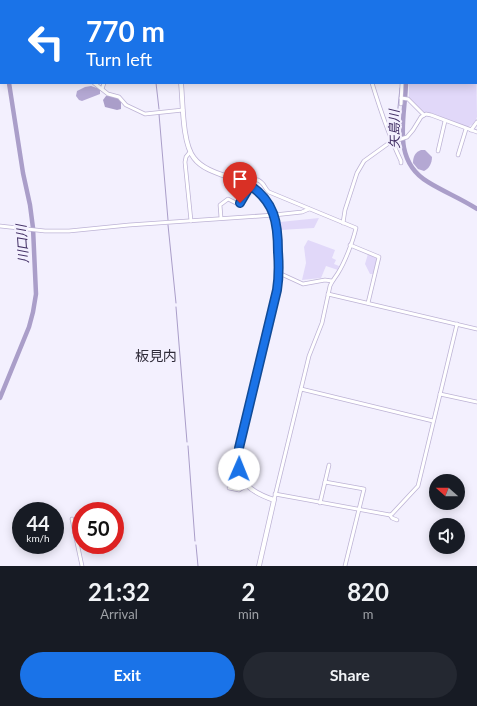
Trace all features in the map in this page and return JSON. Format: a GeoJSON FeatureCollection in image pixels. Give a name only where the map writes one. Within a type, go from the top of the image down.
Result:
{"type":"FeatureCollection","features":[{"type":"Feature","properties":{"kind":"main road"},"geometry":{"type":"LineString","coordinates":[[181,84],[186,137],[190,152],[197,162],[205,168],[248,184],[262,195],[274,215],[278,235],[279,273],[277,290],[238,456],[239,469],[247,485],[256,493],[274,500],[259,566]]}},
{"type":"Feature","properties":{"kind":"street"},"geometry":{"type":"LineString","coordinates":[[95,84],[108,94],[118,97],[126,105],[145,114],[183,110]]}},
{"type":"Feature","properties":{"kind":"street"},"geometry":{"type":"LineString","coordinates":[[102,89],[104,84]]}},
{"type":"Feature","properties":{"kind":"street"},"geometry":{"type":"LineString","coordinates":[[372,84],[401,163]]}},
{"type":"Feature","properties":{"kind":"street"},"geometry":{"type":"LineString","coordinates":[[401,104],[402,84]]}},
{"type":"Feature","properties":{"kind":"street"},"geometry":{"type":"LineString","coordinates":[[402,98],[407,98],[424,115]]}},
{"type":"Feature","properties":{"kind":"street"},"geometry":{"type":"LineString","coordinates":[[343,222],[345,210],[360,168],[366,159],[392,141],[400,140],[412,133],[421,117],[424,115],[431,115],[477,132]]}},
{"type":"Feature","properties":{"kind":"street"},"geometry":{"type":"LineString","coordinates":[[438,151],[446,121]]}},
{"type":"Feature","properties":{"kind":"street"},"geometry":{"type":"LineString","coordinates":[[471,130],[477,122]]}},
{"type":"Feature","properties":{"kind":"street"},"geometry":{"type":"LineString","coordinates":[[458,155],[466,129]]}},
{"type":"Feature","properties":{"kind":"street"},"geometry":{"type":"LineString","coordinates":[[190,152],[186,157],[185,162],[191,221]]}},
{"type":"Feature","properties":{"kind":"street"},"geometry":{"type":"LineString","coordinates":[[221,218],[220,205],[224,201],[228,200],[240,203],[247,191],[248,184],[253,180],[259,180],[269,192],[356,228],[339,272],[332,281],[322,323],[309,356],[274,500]]}},
{"type":"Feature","properties":{"kind":"street"},"geometry":{"type":"LineString","coordinates":[[0,226],[45,231],[69,231],[129,225],[274,215],[302,212],[309,209]]}},
{"type":"Feature","properties":{"kind":"street"},"geometry":{"type":"LineString","coordinates":[[350,245],[379,257],[368,302]]}},
{"type":"Feature","properties":{"kind":"street"},"geometry":{"type":"LineString","coordinates":[[279,273],[303,284],[325,280],[332,281]]}},
{"type":"Feature","properties":{"kind":"street"},"geometry":{"type":"LineString","coordinates":[[328,294],[368,302],[477,329]]}},
{"type":"Feature","properties":{"kind":"street"},"geometry":{"type":"LineString","coordinates":[[390,515],[418,486],[457,324]]}},
{"type":"Feature","properties":{"kind":"street"},"geometry":{"type":"LineString","coordinates":[[301,389],[433,421]]}},
{"type":"Feature","properties":{"kind":"street"},"geometry":{"type":"LineString","coordinates":[[440,394],[477,402]]}},
{"type":"Feature","properties":{"kind":"street"},"geometry":{"type":"LineString","coordinates":[[320,503],[329,465]]}},
{"type":"Feature","properties":{"kind":"street"},"geometry":{"type":"LineString","coordinates":[[325,482],[364,489],[345,566]]}},
{"type":"Feature","properties":{"kind":"street"},"geometry":{"type":"LineString","coordinates":[[229,488],[238,490],[247,485]]}},
{"type":"Feature","properties":{"kind":"street"},"geometry":{"type":"LineString","coordinates":[[276,494],[390,515],[392,518],[397,520]]}},
{"type":"Feature","properties":{"kind":"street"},"geometry":{"type":"LineString","coordinates":[[79,554],[82,566]]}},
{"type":"Feature","properties":{"kind":"shaded area"},"geometry":{"type":"Polygon","coordinates":[[[409,84],[476,84],[477,117],[475,123],[468,127],[433,114],[423,113],[409,98],[409,84]]]}},
{"type":"Feature","properties":{"kind":"shaded area"},"geometry":{"type":"Polygon","coordinates":[[[91,86],[100,89],[100,94],[82,101],[79,100],[76,96],[77,91],[91,86]]]}},
{"type":"Feature","properties":{"kind":"shaded area"},"geometry":{"type":"Polygon","coordinates":[[[106,96],[120,99],[121,109],[117,110],[105,107],[103,100],[106,96]]]}},
{"type":"Feature","properties":{"kind":"shaded area"},"geometry":{"type":"Polygon","coordinates":[[[421,150],[425,150],[432,157],[430,166],[424,171],[418,169],[413,163],[415,155],[421,150]]]}},
{"type":"Feature","properties":{"kind":"shaded area"},"geometry":{"type":"Polygon","coordinates":[[[319,218],[314,228],[280,230],[280,222],[319,218]]]}},
{"type":"Feature","properties":{"kind":"shaded area"},"geometry":{"type":"Polygon","coordinates":[[[308,240],[335,250],[332,258],[336,260],[334,264],[339,266],[338,270],[326,266],[321,278],[302,280],[306,263],[304,247],[308,240]]]}},
{"type":"Feature","properties":{"kind":"shaded area"},"geometry":{"type":"Polygon","coordinates":[[[368,254],[377,258],[373,274],[370,274],[365,264],[368,254]]]}},
{"type":"Feature","properties":{"kind":"waterway","name":"川口川"},"geometry":{"type":"LineString","coordinates":[[0,398],[29,327],[36,294],[33,228],[9,84]]}},
{"type":"Feature","properties":{"kind":"waterway"},"geometry":{"type":"LineString","coordinates":[[156,84],[159,109]]}},
{"type":"Feature","properties":{"kind":"waterway","name":"矢島川"},"geometry":{"type":"LineString","coordinates":[[406,84],[403,137],[409,162],[416,173],[428,182],[477,209]]}},
{"type":"Feature","properties":{"kind":"waterway"},"geometry":{"type":"LineString","coordinates":[[400,88],[396,127],[403,126]]}},
{"type":"Feature","properties":{"kind":"waterway"},"geometry":{"type":"LineString","coordinates":[[159,114],[168,220]]}},
{"type":"Feature","properties":{"kind":"waterway"},"geometry":{"type":"LineString","coordinates":[[168,225],[176,303]]}},
{"type":"Feature","properties":{"kind":"waterway"},"geometry":{"type":"LineString","coordinates":[[176,307],[187,442]]}},
{"type":"Feature","properties":{"kind":"waterway"},"geometry":{"type":"LineString","coordinates":[[188,446],[195,541]]}},
{"type":"Feature","properties":{"kind":"waterway"},"geometry":{"type":"LineString","coordinates":[[196,545],[198,566]]}},
{"type":"Feature","properties":{"kind":"district","name":"板見内"},"geometry":{"type":"Point","coordinates":[156,356]}},
{"type":"Feature","properties":{"kind":"route"},"geometry":{"type":"LineString","coordinates":[[239,469],[239,448],[277,290],[279,273],[277,226],[273,212],[266,199],[248,184],[247,191],[240,203]]}}]}
